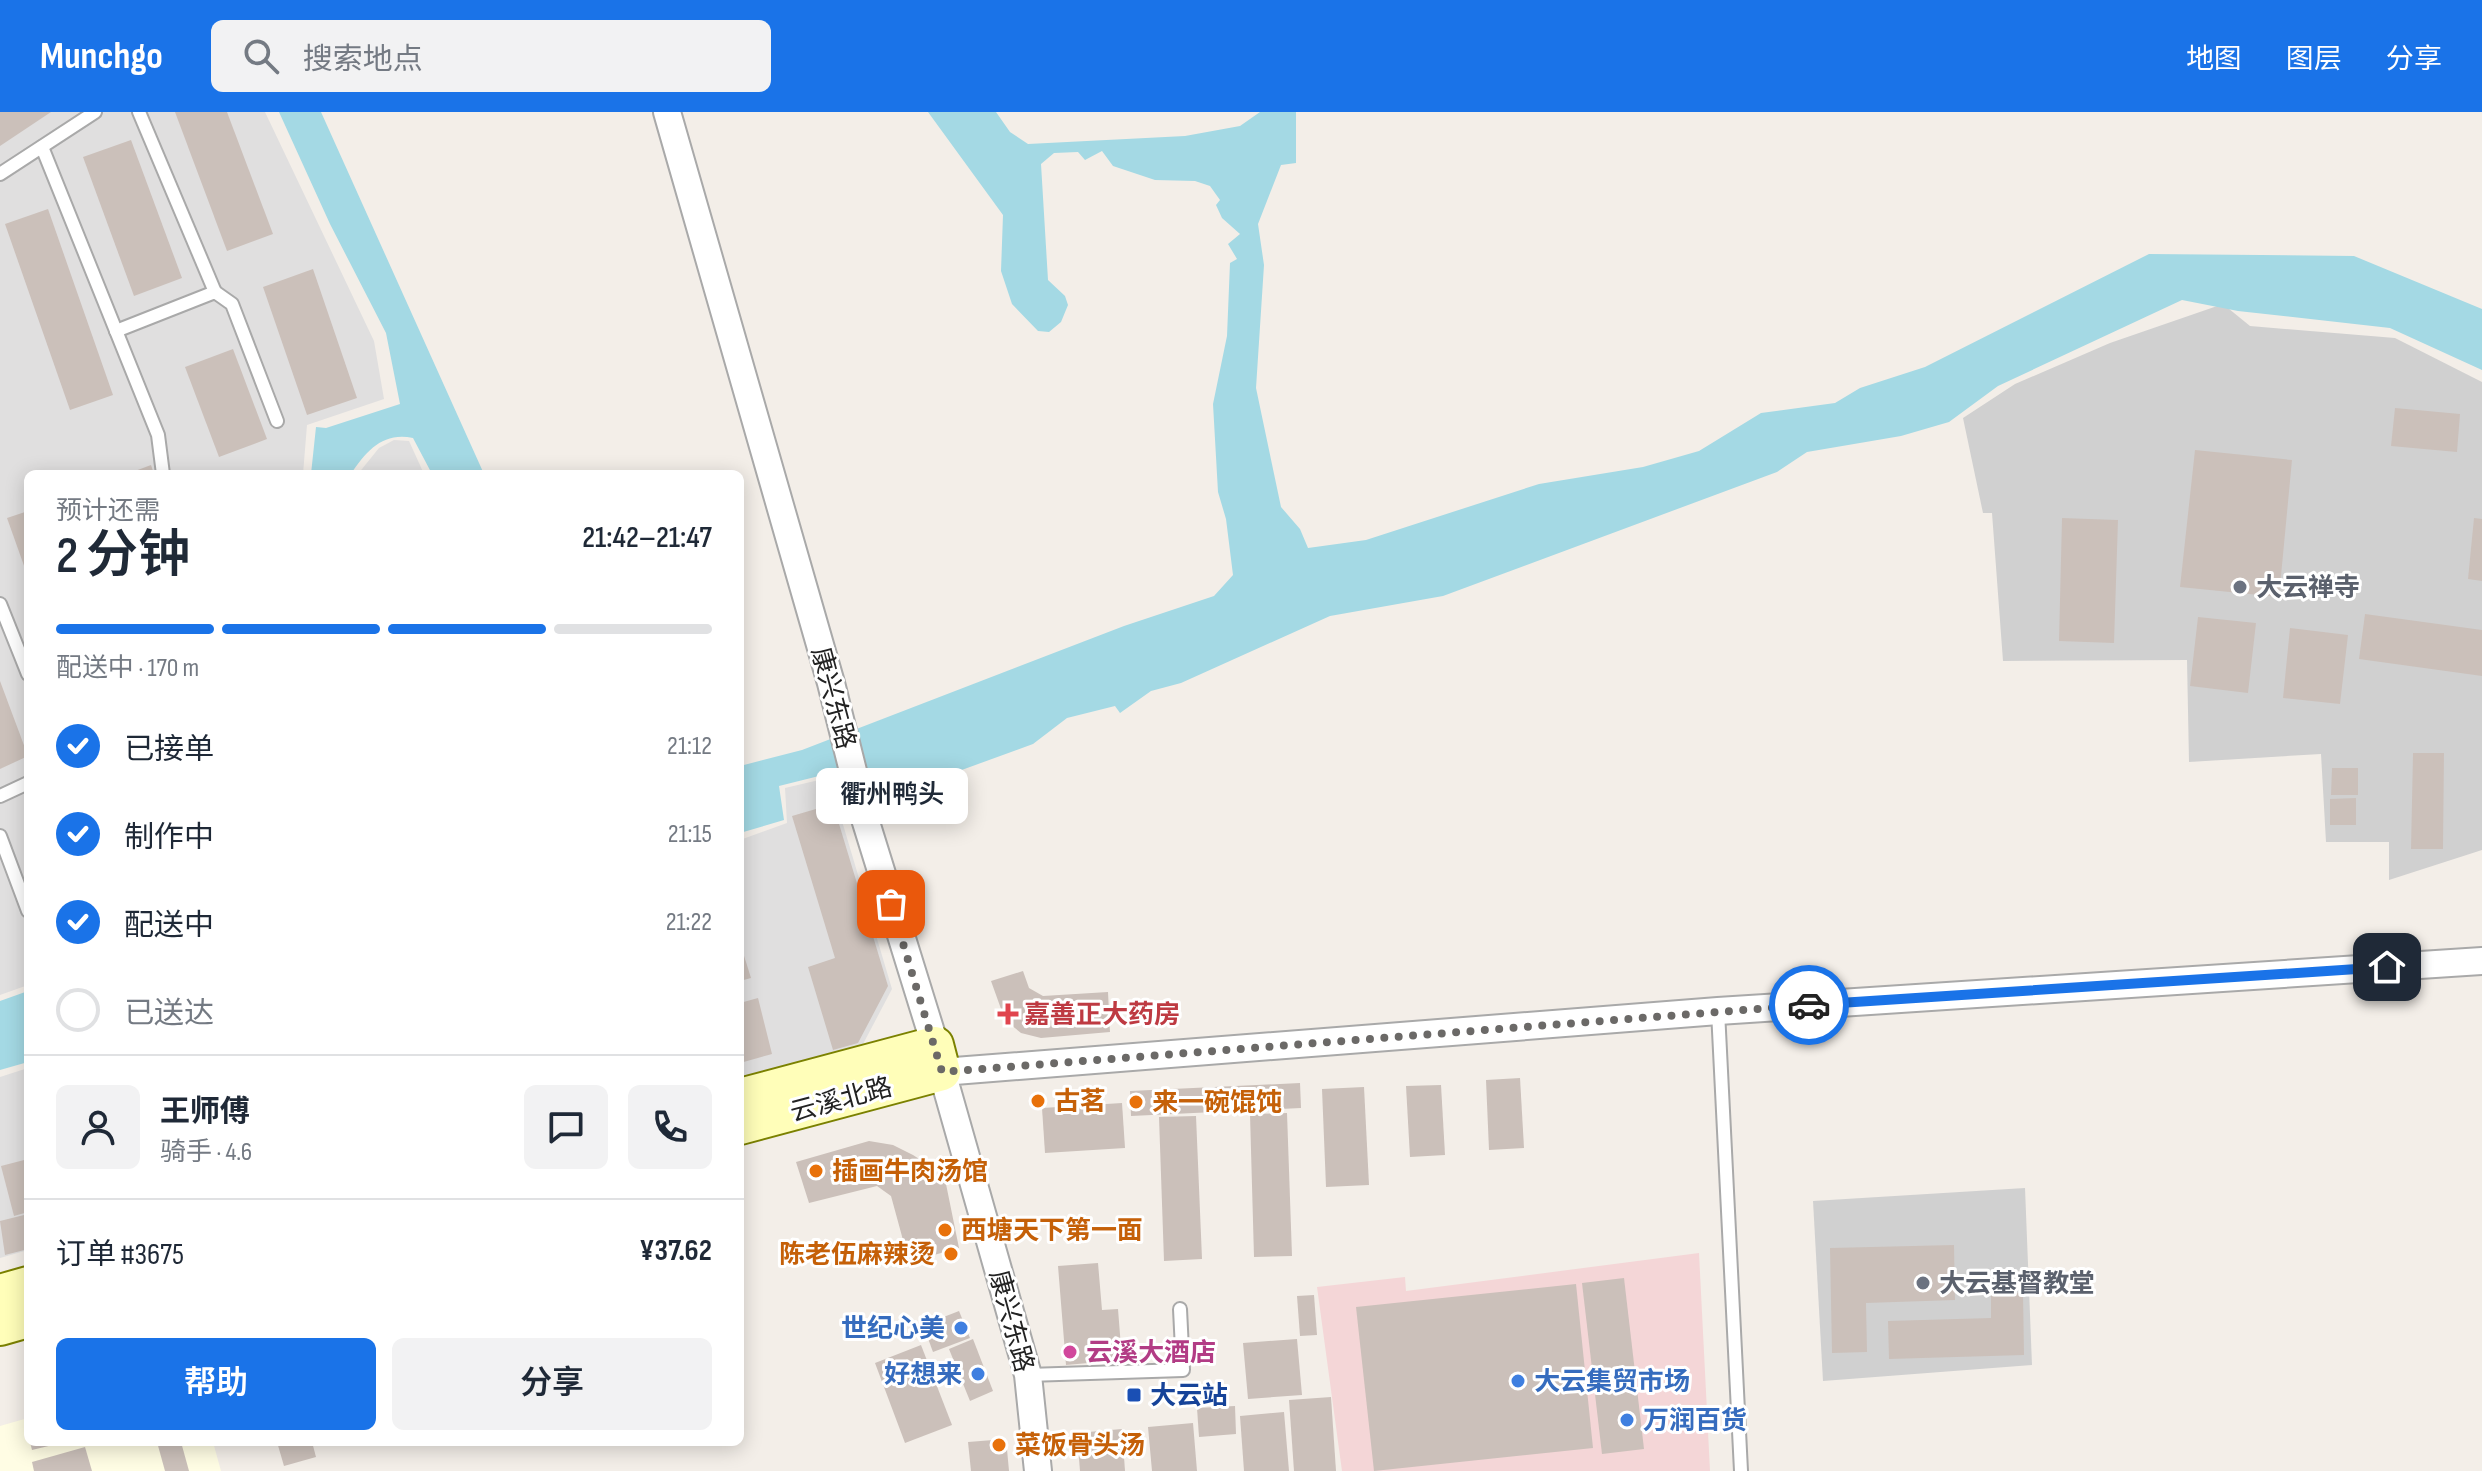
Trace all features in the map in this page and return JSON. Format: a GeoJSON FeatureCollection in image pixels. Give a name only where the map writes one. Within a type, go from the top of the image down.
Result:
{"type":"FeatureCollection","features":[{"type":"Feature","properties":{"kind":"street","name":"康兴东路"},"geometry":{"type":"LineString","coordinates":[[667,112],[831,683],[865,819],[938,1059],[1028,1375],[1038,1471]]}},
{"type":"Feature","properties":{"kind":"street"},"geometry":{"type":"LineString","coordinates":[[938,1059],[2482,961]]}},
{"type":"Feature","properties":{"kind":"street","name":"云溪北路"},"geometry":{"type":"LineString","coordinates":[[744,1096],[938,1059]]}},
{"type":"Feature","properties":{"kind":"street","name":"云溪北路"},"geometry":{"type":"LineString","coordinates":[[744,1125],[938,1059]]}},
{"type":"Feature","properties":{"kind":"street"},"geometry":{"type":"LineString","coordinates":[[0,1293],[24,1286]]}},
{"type":"Feature","properties":{"kind":"street"},"geometry":{"type":"LineString","coordinates":[[0,1327],[24,1320]]}},
{"type":"Feature","properties":{"kind":"lane"},"geometry":{"type":"LineString","coordinates":[[0,174],[95,112]]}},
{"type":"Feature","properties":{"kind":"lane"},"geometry":{"type":"LineString","coordinates":[[139,112],[215,292],[232,304],[277,421]]}},
{"type":"Feature","properties":{"kind":"lane"},"geometry":{"type":"LineString","coordinates":[[42,147],[158,435],[162,470]]}},
{"type":"Feature","properties":{"kind":"lane"},"geometry":{"type":"LineString","coordinates":[[116,331],[215,292]]}},
{"type":"Feature","properties":{"kind":"lane"},"geometry":{"type":"LineString","coordinates":[[0,604],[24,664]]}},
{"type":"Feature","properties":{"kind":"lane"},"geometry":{"type":"LineString","coordinates":[[0,796],[24,785]]}},
{"type":"Feature","properties":{"kind":"lane"},"geometry":{"type":"LineString","coordinates":[[0,836],[24,900]]}},
{"type":"Feature","properties":{"kind":"lane"},"geometry":{"type":"LineString","coordinates":[[1718,1011],[1741,1471]]}},
{"type":"Feature","properties":{"kind":"lane"},"geometry":{"type":"LineString","coordinates":[[1028,1375],[1183,1370],[1180,1309]]}},
{"type":"Feature","properties":{"kind":"shaded area"},"geometry":{"type":"Polygon","coordinates":[[[0,112],[265,112],[374,341],[384,399],[307,425],[303,470],[24,470],[24,986],[0,995],[0,112]]]}},
{"type":"Feature","properties":{"kind":"shaded area","name":"大云禅寺"},"geometry":{"type":"Polygon","coordinates":[[[2223,304],[2250,326],[2395,338],[2482,382],[2482,850],[2389,880],[2389,842],[2326,842],[2321,754],[2189,762],[2187,660],[2003,661],[1992,513],[1983,513],[1963,418],[2015,384],[2110,343],[2223,304]]]}},
{"type":"Feature","properties":{"kind":"shaded area"},"geometry":{"type":"Polygon","coordinates":[[[394,440],[409,441],[422,470],[361,470],[379,448],[394,440]]]}},
{"type":"Feature","properties":{"kind":"shaded area"},"geometry":{"type":"Polygon","coordinates":[[[819,780],[836,801],[892,989],[862,1046],[744,1078],[744,839],[787,823],[785,788],[819,780]]]}},
{"type":"Feature","properties":{"kind":"shaded area"},"geometry":{"type":"Polygon","coordinates":[[[24,1069],[24,1251],[0,1258],[0,1077],[24,1069]]]}},
{"type":"Feature","properties":{"kind":"shaded area","name":"大云基督教堂"},"geometry":{"type":"Polygon","coordinates":[[[2025,1188],[2032,1365],[1823,1381],[1813,1201],[2025,1188]]]}},
{"type":"Feature","properties":{"kind":"shaded area","name":"大云集贸市场"},"geometry":{"type":"Polygon","coordinates":[[[1699,1253],[1710,1471],[1342,1471],[1317,1287],[1405,1277],[1406,1291],[1699,1253]]]}},
{"type":"Feature","properties":{"kind":"shaded area"},"geometry":{"type":"Polygon","coordinates":[[[24,1419],[24,1446],[214,1446],[221,1471],[0,1471],[0,1426],[24,1419]]]}},
{"type":"Feature","properties":{"kind":"water"},"geometry":{"type":"Polygon","coordinates":[[[279,112],[321,112],[482,470],[430,470],[413,438],[402,437],[384,440],[370,450],[354,470],[311,470],[316,427],[326,428],[400,404],[386,333],[330,224],[279,112]]]}},
{"type":"Feature","properties":{"kind":"water"},"geometry":{"type":"Polygon","coordinates":[[[928,112],[996,112],[1010,132],[1028,144],[1185,136],[1240,126],[1260,112],[1296,112],[1296,163],[1281,165],[1258,224],[1264,265],[1256,388],[1281,507],[1300,529],[1308,548],[1366,540],[1539,484],[1643,467],[1699,451],[1761,413],[1835,403],[1860,388],[1925,367],[2149,254],[2354,256],[2482,309],[2482,370],[2390,328],[2238,311],[2182,300],[1998,386],[1949,422],[1901,436],[1807,452],[1777,472],[1443,596],[1330,616],[1181,683],[1151,691],[1120,713],[1115,706],[1067,718],[1033,744],[852,810],[819,776],[779,786],[784,820],[744,832],[744,765],[802,750],[1124,626],[1214,596],[1233,575],[1226,519],[1218,492],[1213,404],[1227,336],[1230,263],[1237,259],[1228,244],[1240,234],[1222,218],[1216,205],[1220,200],[1210,186],[1195,181],[1155,180],[1113,166],[1102,151],[1085,160],[1078,152],[1054,153],[1041,164],[1048,280],[1065,296],[1068,305],[1061,322],[1049,332],[1038,331],[1012,304],[1001,271],[1003,215],[928,112]]]}},
{"type":"Feature","properties":{"kind":"water"},"geometry":{"type":"Polygon","coordinates":[[[24,992],[24,1063],[0,1070],[0,1001],[24,992]]]}},
{"type":"Feature","properties":{"kind":"building"},"geometry":{"type":"Polygon","coordinates":[[[0,112],[51,112],[0,146],[0,112]]]}},
{"type":"Feature","properties":{"kind":"building"},"geometry":{"type":"Polygon","coordinates":[[[175,112],[227,112],[273,234],[227,251],[175,112]]]}},
{"type":"Feature","properties":{"kind":"building"},"geometry":{"type":"Polygon","coordinates":[[[131,140],[182,278],[134,296],[83,157],[131,140]]]}},
{"type":"Feature","properties":{"kind":"building"},"geometry":{"type":"Polygon","coordinates":[[[48,209],[113,395],[70,410],[5,224],[48,209]]]}},
{"type":"Feature","properties":{"kind":"building"},"geometry":{"type":"Polygon","coordinates":[[[313,269],[357,398],[307,415],[263,287],[313,269]]]}},
{"type":"Feature","properties":{"kind":"building"},"geometry":{"type":"Polygon","coordinates":[[[233,349],[267,439],[219,457],[185,367],[233,349]]]}},
{"type":"Feature","properties":{"kind":"building"},"geometry":{"type":"Polygon","coordinates":[[[2395,408],[2460,414],[2457,452],[2391,446],[2395,408]]]}},
{"type":"Feature","properties":{"kind":"building"},"geometry":{"type":"Polygon","coordinates":[[[2195,450],[2292,460],[2279,597],[2180,587],[2195,450]]]}},
{"type":"Feature","properties":{"kind":"building"},"geometry":{"type":"Polygon","coordinates":[[[24,512],[24,566],[7,518],[24,512]]]}},
{"type":"Feature","properties":{"kind":"building"},"geometry":{"type":"Polygon","coordinates":[[[2062,518],[2118,520],[2114,643],[2059,641],[2062,518]]]}},
{"type":"Feature","properties":{"kind":"building"},"geometry":{"type":"Polygon","coordinates":[[[2474,518],[2482,519],[2482,581],[2468,579],[2474,518]]]}},
{"type":"Feature","properties":{"kind":"building"},"geometry":{"type":"Polygon","coordinates":[[[2365,614],[2482,630],[2482,676],[2359,659],[2365,614]]]}},
{"type":"Feature","properties":{"kind":"building"},"geometry":{"type":"Polygon","coordinates":[[[2198,617],[2256,623],[2248,693],[2190,686],[2198,617]]]}},
{"type":"Feature","properties":{"kind":"building"},"geometry":{"type":"Polygon","coordinates":[[[2290,628],[2348,635],[2340,704],[2283,698],[2290,628]]]}},
{"type":"Feature","properties":{"kind":"building"},"geometry":{"type":"Polygon","coordinates":[[[0,681],[24,745],[24,758],[0,769],[0,681]]]}},
{"type":"Feature","properties":{"kind":"building"},"geometry":{"type":"Polygon","coordinates":[[[2413,753],[2444,753],[2443,849],[2411,849],[2413,753]]]}},
{"type":"Feature","properties":{"kind":"building"},"geometry":{"type":"Polygon","coordinates":[[[2332,768],[2358,768],[2358,795],[2331,795],[2332,768]]]}},
{"type":"Feature","properties":{"kind":"building"},"geometry":{"type":"Polygon","coordinates":[[[2356,798],[2356,825],[2330,825],[2330,799],[2356,798]]]}},
{"type":"Feature","properties":{"kind":"building"},"geometry":{"type":"Polygon","coordinates":[[[833,804],[888,986],[858,1043],[833,1050],[808,967],[835,958],[792,816],[833,804]]]}},
{"type":"Feature","properties":{"kind":"building"},"geometry":{"type":"Polygon","coordinates":[[[744,956],[751,978],[744,980],[744,956]]]}},
{"type":"Feature","properties":{"kind":"building"},"geometry":{"type":"Polygon","coordinates":[[[1023,971],[1029,988],[1043,996],[1108,992],[1110,1032],[1041,1038],[1021,1033],[1005,1020],[991,981],[1023,971]]]}},
{"type":"Feature","properties":{"kind":"building"},"geometry":{"type":"Polygon","coordinates":[[[758,998],[772,1054],[744,1062],[744,1002],[758,998]]]}},
{"type":"Feature","properties":{"kind":"building"},"geometry":{"type":"Polygon","coordinates":[[[1520,1078],[1524,1148],[1489,1150],[1486,1080],[1520,1078]]]}},
{"type":"Feature","properties":{"kind":"building"},"geometry":{"type":"Polygon","coordinates":[[[1300,1083],[1301,1108],[1131,1116],[1130,1091],[1300,1083]]]}},
{"type":"Feature","properties":{"kind":"building"},"geometry":{"type":"Polygon","coordinates":[[[1441,1085],[1445,1155],[1410,1157],[1406,1086],[1441,1085]]]}},
{"type":"Feature","properties":{"kind":"building"},"geometry":{"type":"Polygon","coordinates":[[[1364,1087],[1369,1185],[1326,1187],[1322,1089],[1364,1087]]]}},
{"type":"Feature","properties":{"kind":"building"},"geometry":{"type":"Polygon","coordinates":[[[1122,1103],[1125,1148],[1045,1153],[1042,1108],[1122,1103]]]}},
{"type":"Feature","properties":{"kind":"building"},"geometry":{"type":"Polygon","coordinates":[[[1287,1113],[1292,1256],[1254,1257],[1250,1114],[1287,1113]]]}},
{"type":"Feature","properties":{"kind":"building"},"geometry":{"type":"Polygon","coordinates":[[[1196,1116],[1202,1259],[1164,1261],[1159,1117],[1196,1116]]]}},
{"type":"Feature","properties":{"kind":"building"},"geometry":{"type":"Polygon","coordinates":[[[869,1141],[893,1145],[933,1168],[946,1184],[959,1248],[909,1262],[891,1196],[877,1186],[809,1203],[796,1162],[869,1141]]]}},
{"type":"Feature","properties":{"kind":"building"},"geometry":{"type":"Polygon","coordinates":[[[24,1160],[24,1213],[14,1216],[1,1166],[24,1160]]]}},
{"type":"Feature","properties":{"kind":"building"},"geometry":{"type":"Polygon","coordinates":[[[24,1215],[24,1250],[5,1255],[0,1221],[24,1215]]]}},
{"type":"Feature","properties":{"kind":"building"},"geometry":{"type":"Polygon","coordinates":[[[1954,1245],[1955,1300],[1866,1303],[1867,1352],[1832,1353],[1830,1248],[1954,1245]]]}},
{"type":"Feature","properties":{"kind":"building"},"geometry":{"type":"Polygon","coordinates":[[[1098,1263],[1102,1310],[1118,1309],[1122,1360],[1066,1365],[1058,1266],[1098,1263]]]}},
{"type":"Feature","properties":{"kind":"building"},"geometry":{"type":"Polygon","coordinates":[[[1624,1278],[1644,1449],[1602,1454],[1582,1283],[1624,1278]]]}},
{"type":"Feature","properties":{"kind":"building"},"geometry":{"type":"Polygon","coordinates":[[[1576,1284],[1593,1448],[1374,1471],[1356,1307],[1576,1284]]]}},
{"type":"Feature","properties":{"kind":"building"},"geometry":{"type":"Polygon","coordinates":[[[2023,1293],[2024,1355],[1889,1359],[1888,1321],[1991,1318],[1991,1294],[2023,1293]]]}},
{"type":"Feature","properties":{"kind":"building"},"geometry":{"type":"Polygon","coordinates":[[[1314,1295],[1317,1335],[1300,1336],[1297,1296],[1314,1295]]]}},
{"type":"Feature","properties":{"kind":"building"},"geometry":{"type":"Polygon","coordinates":[[[959,1311],[970,1338],[933,1352],[923,1325],[959,1311]]]}},
{"type":"Feature","properties":{"kind":"building"},"geometry":{"type":"Polygon","coordinates":[[[973,1339],[993,1391],[970,1401],[949,1349],[973,1339]]]}},
{"type":"Feature","properties":{"kind":"building"},"geometry":{"type":"Polygon","coordinates":[[[1297,1339],[1302,1395],[1248,1399],[1243,1343],[1297,1339]]]}},
{"type":"Feature","properties":{"kind":"building"},"geometry":{"type":"Polygon","coordinates":[[[921,1345],[952,1425],[905,1443],[875,1363],[921,1345]]]}},
{"type":"Feature","properties":{"kind":"building"},"geometry":{"type":"Polygon","coordinates":[[[1331,1397],[1336,1471],[1294,1471],[1289,1400],[1331,1397]]]}},
{"type":"Feature","properties":{"kind":"building"},"geometry":{"type":"Polygon","coordinates":[[[1235,1406],[1236,1434],[1199,1437],[1197,1408],[1235,1406]]]}},
{"type":"Feature","properties":{"kind":"building"},"geometry":{"type":"Polygon","coordinates":[[[1284,1412],[1289,1471],[1244,1471],[1240,1416],[1284,1412]]]}},
{"type":"Feature","properties":{"kind":"building"},"geometry":{"type":"Polygon","coordinates":[[[1193,1423],[1197,1471],[1152,1471],[1148,1427],[1193,1423]]]}},
{"type":"Feature","properties":{"kind":"building"},"geometry":{"type":"Polygon","coordinates":[[[1122,1429],[1125,1471],[1080,1471],[1077,1433],[1122,1429]]]}},
{"type":"Feature","properties":{"kind":"building"},"geometry":{"type":"Polygon","coordinates":[[[1006,1439],[1009,1471],[971,1471],[968,1442],[1006,1439]]]}},
{"type":"Feature","properties":{"kind":"building"},"geometry":{"type":"Polygon","coordinates":[[[158,1446],[182,1446],[189,1471],[165,1471],[158,1446]]]}},
{"type":"Feature","properties":{"kind":"building"},"geometry":{"type":"Polygon","coordinates":[[[278,1446],[313,1446],[316,1457],[284,1466],[278,1446]]]}},
{"type":"Feature","properties":{"kind":"building"},"geometry":{"type":"Polygon","coordinates":[[[85,1447],[92,1471],[34,1471],[32,1462],[85,1447]]]}},
{"type":"Feature","properties":{"kind":"way so far"},"geometry":{"type":"LineString","coordinates":[[891,904],[942,1072],[1809,1005]]}},
{"type":"Feature","properties":{"kind":"place","name":"大云禅寺"},"geometry":{"type":"Point","coordinates":[2240,587]}},
{"type":"Feature","properties":{"kind":"place","name":"衢州鸭头"},"geometry":{"type":"Point","coordinates":[891,904]}},
{"type":"Feature","properties":{"kind":"place","name":"嘉善正大药房"},"geometry":{"type":"Point","coordinates":[1008,1014]}},
{"type":"Feature","properties":{"kind":"place","name":"古茗"},"geometry":{"type":"Point","coordinates":[1038,1101]}},
{"type":"Feature","properties":{"kind":"place","name":"来一碗馄饨"},"geometry":{"type":"Point","coordinates":[1136,1102]}},
{"type":"Feature","properties":{"kind":"place","name":"插画牛肉汤馆"},"geometry":{"type":"Point","coordinates":[816,1171]}},
{"type":"Feature","properties":{"kind":"place","name":"西塘天下第一面"},"geometry":{"type":"Point","coordinates":[945,1230]}},
{"type":"Feature","properties":{"kind":"place","name":"陈老伍麻辣烫"},"geometry":{"type":"Point","coordinates":[951,1254]}},
{"type":"Feature","properties":{"kind":"place","name":"大云基督教堂"},"geometry":{"type":"Point","coordinates":[1923,1283]}},
{"type":"Feature","properties":{"kind":"place","name":"世纪心美"},"geometry":{"type":"Point","coordinates":[961,1328]}},
{"type":"Feature","properties":{"kind":"place","name":"云溪大酒店"},"geometry":{"type":"Point","coordinates":[1070,1352]}},
{"type":"Feature","properties":{"kind":"place","name":"好想来"},"geometry":{"type":"Point","coordinates":[978,1374]}},
{"type":"Feature","properties":{"kind":"place","name":"大云集贸市场"},"geometry":{"type":"Point","coordinates":[1518,1381]}},
{"type":"Feature","properties":{"kind":"place","name":"大云站"},"geometry":{"type":"Point","coordinates":[1134,1395]}},
{"type":"Feature","properties":{"kind":"place","name":"万润百货"},"geometry":{"type":"Point","coordinates":[1627,1420]}},
{"type":"Feature","properties":{"kind":"place","name":"菜饭骨头汤"},"geometry":{"type":"Point","coordinates":[999,1445]}},
{"type":"Feature","properties":{"kind":"route"},"geometry":{"type":"LineString","coordinates":[[1809,1005],[2387,967]]}}]}
